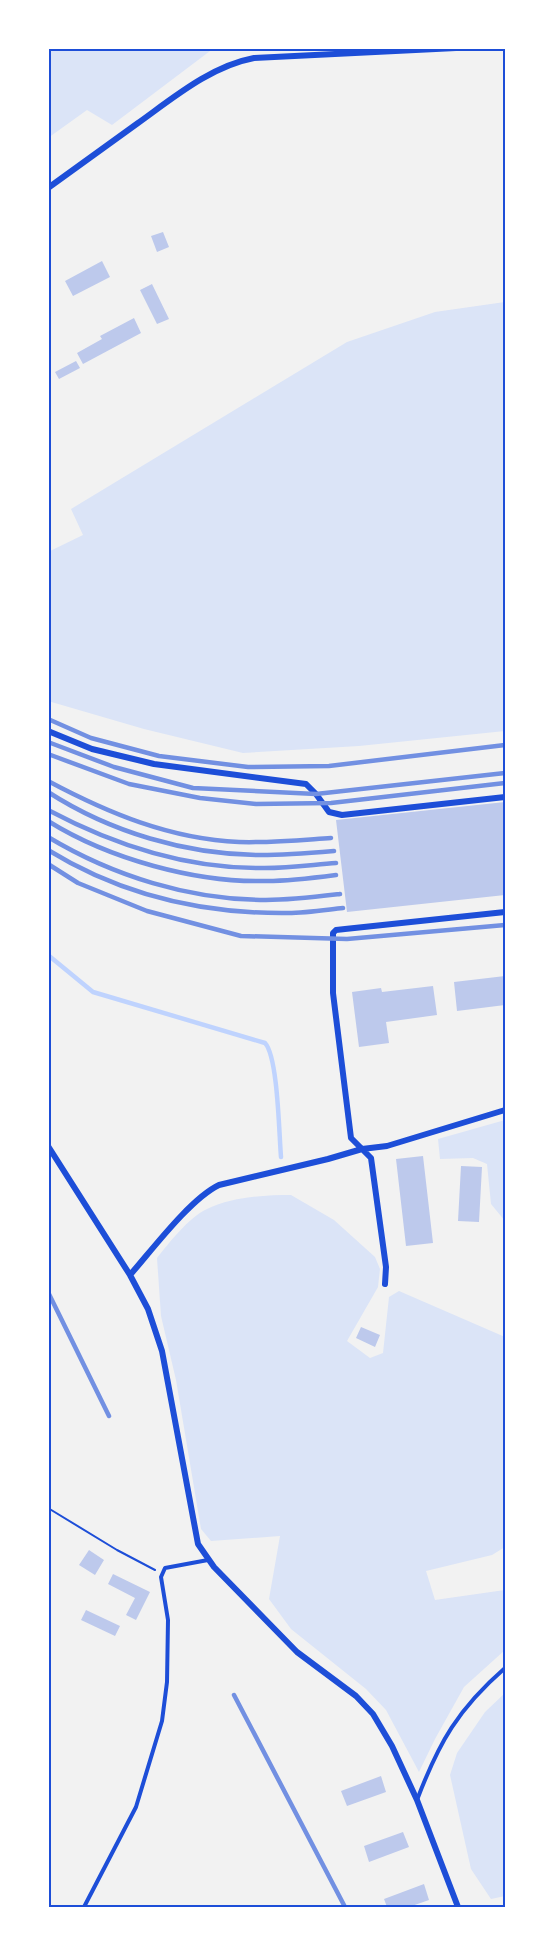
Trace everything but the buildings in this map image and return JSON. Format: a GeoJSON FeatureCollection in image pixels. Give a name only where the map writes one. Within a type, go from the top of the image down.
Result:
{"type":"FeatureCollection","features":[{"type":"Feature","properties":{"kind":"street"},"geometry":{"type":"LineString","coordinates":[[48,188],[170,100],[236,61],[254,58],[456,48]]}},
{"type":"Feature","properties":{"kind":"street"},"geometry":{"type":"LineString","coordinates":[[48,731],[92,748],[154,764],[306,784],[329,812],[342,815],[505,797]]}},
{"type":"Feature","properties":{"kind":"street"},"geometry":{"type":"LineString","coordinates":[[385,1284],[386,1267],[371,1158],[351,1137],[333,993],[333,933],[336,930],[505,912]]}},
{"type":"Feature","properties":{"kind":"street"},"geometry":{"type":"LineString","coordinates":[[130,1275],[195,1203],[219,1185],[298,1167],[362,1149],[387,1146],[505,1110]]}},
{"type":"Feature","properties":{"kind":"street"},"geometry":{"type":"LineString","coordinates":[[48,1146],[130,1275],[148,1308],[157,1335],[198,1544],[209,1560],[297,1652],[356,1696],[373,1714],[392,1746],[417,1800],[458,1907]]}},
{"type":"Feature","properties":{"kind":"lane"},"geometry":{"type":"LineString","coordinates":[[84,1907],[136,1807],[162,1720],[167,1682],[168,1630],[162,1574],[165,1568],[209,1560]]}},
{"type":"Feature","properties":{"kind":"lane"},"geometry":{"type":"LineString","coordinates":[[417,1800],[447,1733],[465,1707],[505,1668]]}},
{"type":"Feature","properties":{"kind":"path"},"geometry":{"type":"LineString","coordinates":[[48,1508],[162,1574]]}},
{"type":"Feature","properties":{"kind":"shaded area"},"geometry":{"type":"Polygon","coordinates":[[[48,48],[214,48],[112,125],[87,110],[48,138],[48,48]]]}},
{"type":"Feature","properties":{"kind":"shaded area"},"geometry":{"type":"Polygon","coordinates":[[[505,302],[505,731],[359,746],[243,753],[144,729],[48,701],[48,552],[83,535],[71,509],[347,342],[435,312],[505,302]]]}},
{"type":"Feature","properties":{"kind":"shaded area"},"geometry":{"type":"Polygon","coordinates":[[[505,1120],[505,1221],[491,1204],[487,1164],[473,1158],[440,1159],[438,1139],[505,1120]]]}},
{"type":"Feature","properties":{"kind":"shaded area"},"geometry":{"type":"Polygon","coordinates":[[[291,1195],[334,1220],[375,1257],[380,1269],[378,1287],[347,1341],[370,1358],[383,1353],[389,1297],[399,1291],[505,1337],[505,1547],[492,1555],[426,1571],[435,1600],[505,1590],[505,1650],[464,1687],[419,1772],[386,1710],[366,1689],[291,1629],[269,1599],[280,1536],[211,1541],[201,1529],[176,1380],[161,1316],[157,1258],[186,1224],[207,1209],[237,1199],[291,1195]]]}},
{"type":"Feature","properties":{"kind":"shaded area"},"geometry":{"type":"Polygon","coordinates":[[[505,1693],[505,1896],[491,1899],[471,1869],[450,1775],[457,1753],[485,1712],[505,1693]]]}},
{"type":"Feature","properties":{"kind":"waterway"},"geometry":{"type":"LineString","coordinates":[[48,955],[93,992],[265,1043],[273,1063],[281,1157]]}},
{"type":"Feature","properties":{"kind":"railway"},"geometry":{"type":"LineString","coordinates":[[48,719],[91,738],[159,756],[248,767],[329,766],[505,745]]}},
{"type":"Feature","properties":{"kind":"railway"},"geometry":{"type":"LineString","coordinates":[[48,742],[114,767],[193,788],[316,794],[505,773]]}},
{"type":"Feature","properties":{"kind":"railway"},"geometry":{"type":"LineString","coordinates":[[48,754],[129,784],[200,798],[256,804],[331,803],[505,783]]}},
{"type":"Feature","properties":{"kind":"railway"},"geometry":{"type":"LineString","coordinates":[[48,781],[117,814],[188,836],[239,842],[331,838]]}},
{"type":"Feature","properties":{"kind":"railway"},"geometry":{"type":"LineString","coordinates":[[48,792],[97,819],[123,830],[177,846],[205,851],[261,855],[334,851]]}},
{"type":"Feature","properties":{"kind":"railway"},"geometry":{"type":"LineString","coordinates":[[48,810],[123,843],[176,859],[203,864],[268,868],[336,863]]}},
{"type":"Feature","properties":{"kind":"railway"},"geometry":{"type":"LineString","coordinates":[[48,821],[98,847],[183,873],[240,881],[293,880],[336,875]]}},
{"type":"Feature","properties":{"kind":"railway"},"geometry":{"type":"LineString","coordinates":[[48,837],[73,851],[126,874],[209,896],[266,900],[340,894]]}},
{"type":"Feature","properties":{"kind":"railway"},"geometry":{"type":"LineString","coordinates":[[48,850],[104,879],[164,899],[194,905],[225,910],[288,913],[343,908]]}},
{"type":"Feature","properties":{"kind":"railway"},"geometry":{"type":"LineString","coordinates":[[48,864],[78,883],[147,911],[241,936],[347,939],[505,925]]}},
{"type":"Feature","properties":{"kind":"railway"},"geometry":{"type":"LineString","coordinates":[[48,1292],[109,1416]]}},
{"type":"Feature","properties":{"kind":"railway"},"geometry":{"type":"LineString","coordinates":[[234,1695],[345,1907]]}}]}
